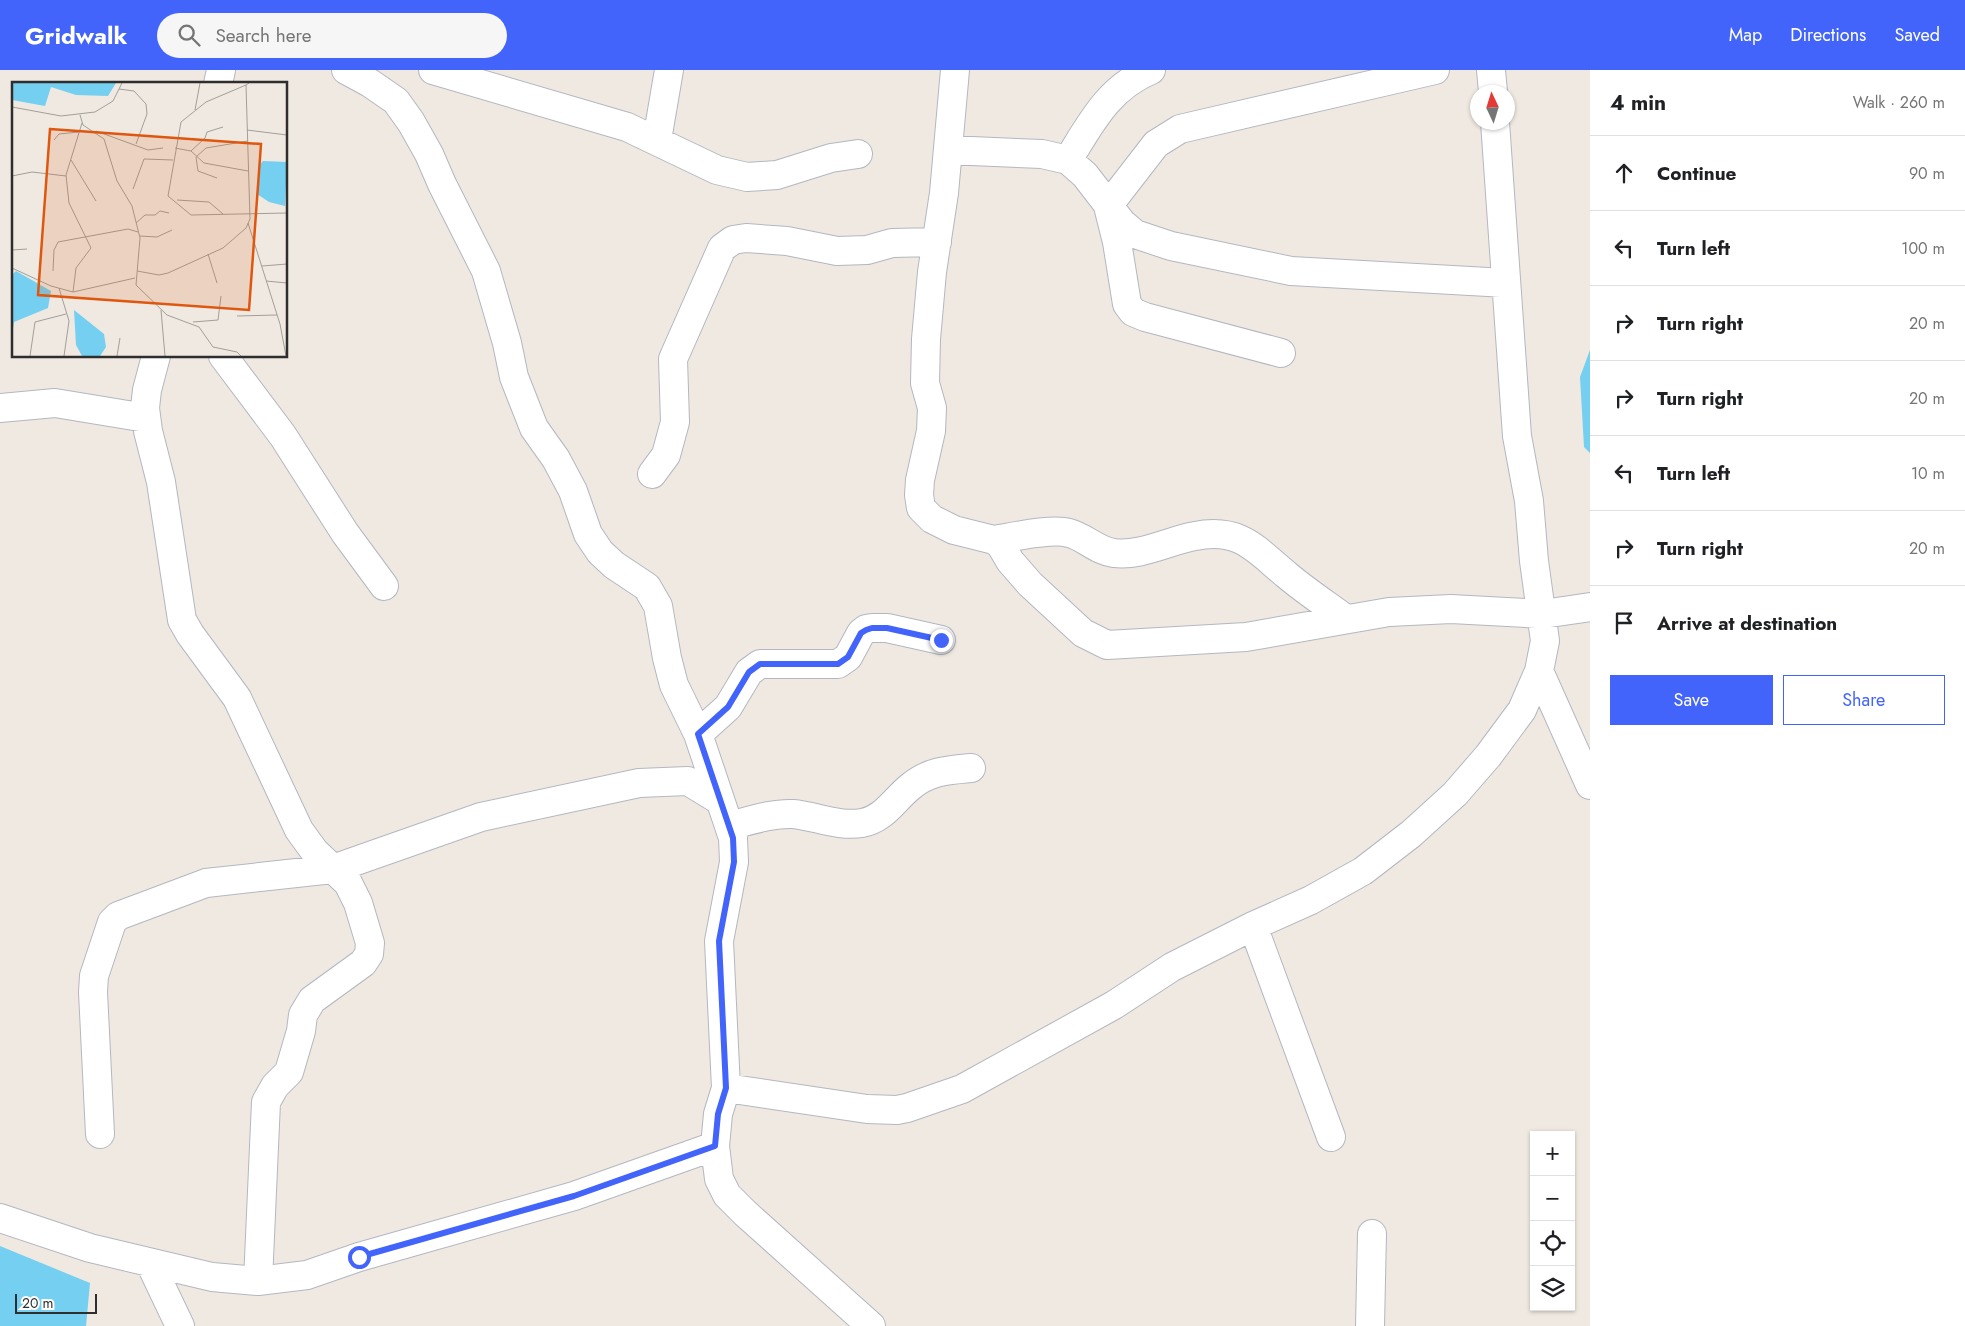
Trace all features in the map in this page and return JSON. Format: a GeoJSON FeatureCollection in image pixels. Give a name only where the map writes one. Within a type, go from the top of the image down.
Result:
{"type":"FeatureCollection","features":[{"type":"Feature","properties":{"kind":"street"},"geometry":{"type":"LineString","coordinates":[[346,70],[370,83],[396,101],[412,122],[486,271],[507,343],[514,377],[534,428],[556,460],[573,491],[588,534],[600,552],[614,565],[647,587],[658,606],[666,658],[674,685],[698,734],[733,838],[734,862],[719,941],[726,1088],[718,1114],[715,1146],[719,1179],[727,1195],[871,1326]]}},
{"type":"Feature","properties":{"kind":"street"},"geometry":{"type":"LineString","coordinates":[[433,70],[627,127],[717,170],[747,177],[777,175],[831,158],[858,154]]}},
{"type":"Feature","properties":{"kind":"street"},"geometry":{"type":"LineString","coordinates":[[657,140],[669,70]]}},
{"type":"Feature","properties":{"kind":"street"},"geometry":{"type":"LineString","coordinates":[[955,70],[944,192],[932,272],[926,339],[925,383],[932,408],[931,430],[920,480],[919,495],[921,508],[932,519],[954,530],[994,540],[1056,531],[1070,533],[1102,550],[1113,553],[1124,554],[1151,548],[1181,538],[1210,533],[1229,536],[1244,541],[1260,550],[1288,576],[1346,619]]}},
{"type":"Feature","properties":{"kind":"street"},"geometry":{"type":"LineString","coordinates":[[1068,160],[1098,111],[1117,90],[1136,76],[1151,70]]}},
{"type":"Feature","properties":{"kind":"street"},"geometry":{"type":"LineString","coordinates":[[1108,206],[1156,144],[1180,129],[1435,70]]}},
{"type":"Feature","properties":{"kind":"street"},"geometry":{"type":"LineString","coordinates":[[1491,70],[1492,85]]}},
{"type":"Feature","properties":{"kind":"street"},"geometry":{"type":"LineString","coordinates":[[726,1088],[867,1110],[908,1108],[962,1089],[1114,1005],[1172,967],[1253,926],[1311,900],[1363,871],[1411,834],[1455,794],[1488,756],[1522,710],[1539,672],[1545,641],[1543,614],[1534,561],[1529,501],[1517,436],[1496,130]]}},
{"type":"Feature","properties":{"kind":"street"},"geometry":{"type":"LineString","coordinates":[[948,150],[1042,154],[1068,160],[1085,175],[1122,223],[1134,234],[1171,246],[1291,271],[1506,283]]}},
{"type":"Feature","properties":{"kind":"street"},"geometry":{"type":"LineString","coordinates":[[1108,206],[1117,242],[1127,304],[1133,312],[1145,317],[1281,353]]}},
{"type":"Feature","properties":{"kind":"street"},"geometry":{"type":"LineString","coordinates":[[652,474],[666,456],[675,422],[673,360],[722,248],[732,240],[746,238],[787,241],[837,252],[867,250],[892,244],[936,242]]}},
{"type":"Feature","properties":{"kind":"street"},"geometry":{"type":"LineString","coordinates":[[155,358],[146,390],[146,418],[161,482],[182,620],[190,634],[237,698],[299,830],[315,852],[348,883],[358,903],[370,943],[369,954],[363,963],[312,1000],[303,1015],[301,1032],[289,1072],[275,1086],[266,1102],[258,1281]]}},
{"type":"Feature","properties":{"kind":"street"},"geometry":{"type":"LineString","coordinates":[[224,358],[283,436],[345,533],[384,586]]}},
{"type":"Feature","properties":{"kind":"street"},"geometry":{"type":"LineString","coordinates":[[0,408],[55,403],[146,418]]}},
{"type":"Feature","properties":{"kind":"street"},"geometry":{"type":"LineString","coordinates":[[994,540],[1004,549],[1010,561],[1030,584],[1083,633],[1107,645],[1246,637],[1346,619],[1410,610],[1450,609],[1543,614],[1590,607]]}},
{"type":"Feature","properties":{"kind":"street"},"geometry":{"type":"LineString","coordinates":[[698,734],[728,707],[749,672],[760,664],[838,664],[848,657],[861,633],[872,628],[887,628],[941,640]]}},
{"type":"Feature","properties":{"kind":"street"},"geometry":{"type":"LineString","coordinates":[[1539,672],[1590,784]]}},
{"type":"Feature","properties":{"kind":"street"},"geometry":{"type":"LineString","coordinates":[[729,826],[791,814],[846,824],[863,823],[886,812],[911,786],[924,778],[940,770],[971,768]]}},
{"type":"Feature","properties":{"kind":"street"},"geometry":{"type":"LineString","coordinates":[[100,1134],[93,992],[94,976],[112,922],[125,913],[206,883],[333,869],[481,817],[639,783],[688,781],[719,800]]}},
{"type":"Feature","properties":{"kind":"street"},"geometry":{"type":"LineString","coordinates":[[1253,926],[1331,1137]]}},
{"type":"Feature","properties":{"kind":"street"},"geometry":{"type":"LineString","coordinates":[[0,1218],[90,1248],[150,1263],[212,1277],[258,1281],[307,1274],[359,1257],[574,1196],[715,1146]]}},
{"type":"Feature","properties":{"kind":"street"},"geometry":{"type":"LineString","coordinates":[[1370,1326],[1372,1234]]}},
{"type":"Feature","properties":{"kind":"street"},"geometry":{"type":"LineString","coordinates":[[150,1263],[180,1326]]}},
{"type":"Feature","properties":{"kind":"water"},"geometry":{"type":"Polygon","coordinates":[[[1590,350],[1590,453],[1584,447],[1580,377],[1590,350]]]}},
{"type":"Feature","properties":{"kind":"water"},"geometry":{"type":"Polygon","coordinates":[[[0,1246],[90,1283],[86,1326],[0,1326],[0,1246]]]}},
{"type":"Feature","properties":{"kind":"route"},"geometry":{"type":"LineString","coordinates":[[359,1257],[574,1196],[715,1146],[718,1114],[726,1088],[719,941],[734,862],[733,838],[698,734],[728,707],[749,672],[760,664],[838,664],[848,657],[861,633],[872,628],[887,628],[941,640]]}}]}
